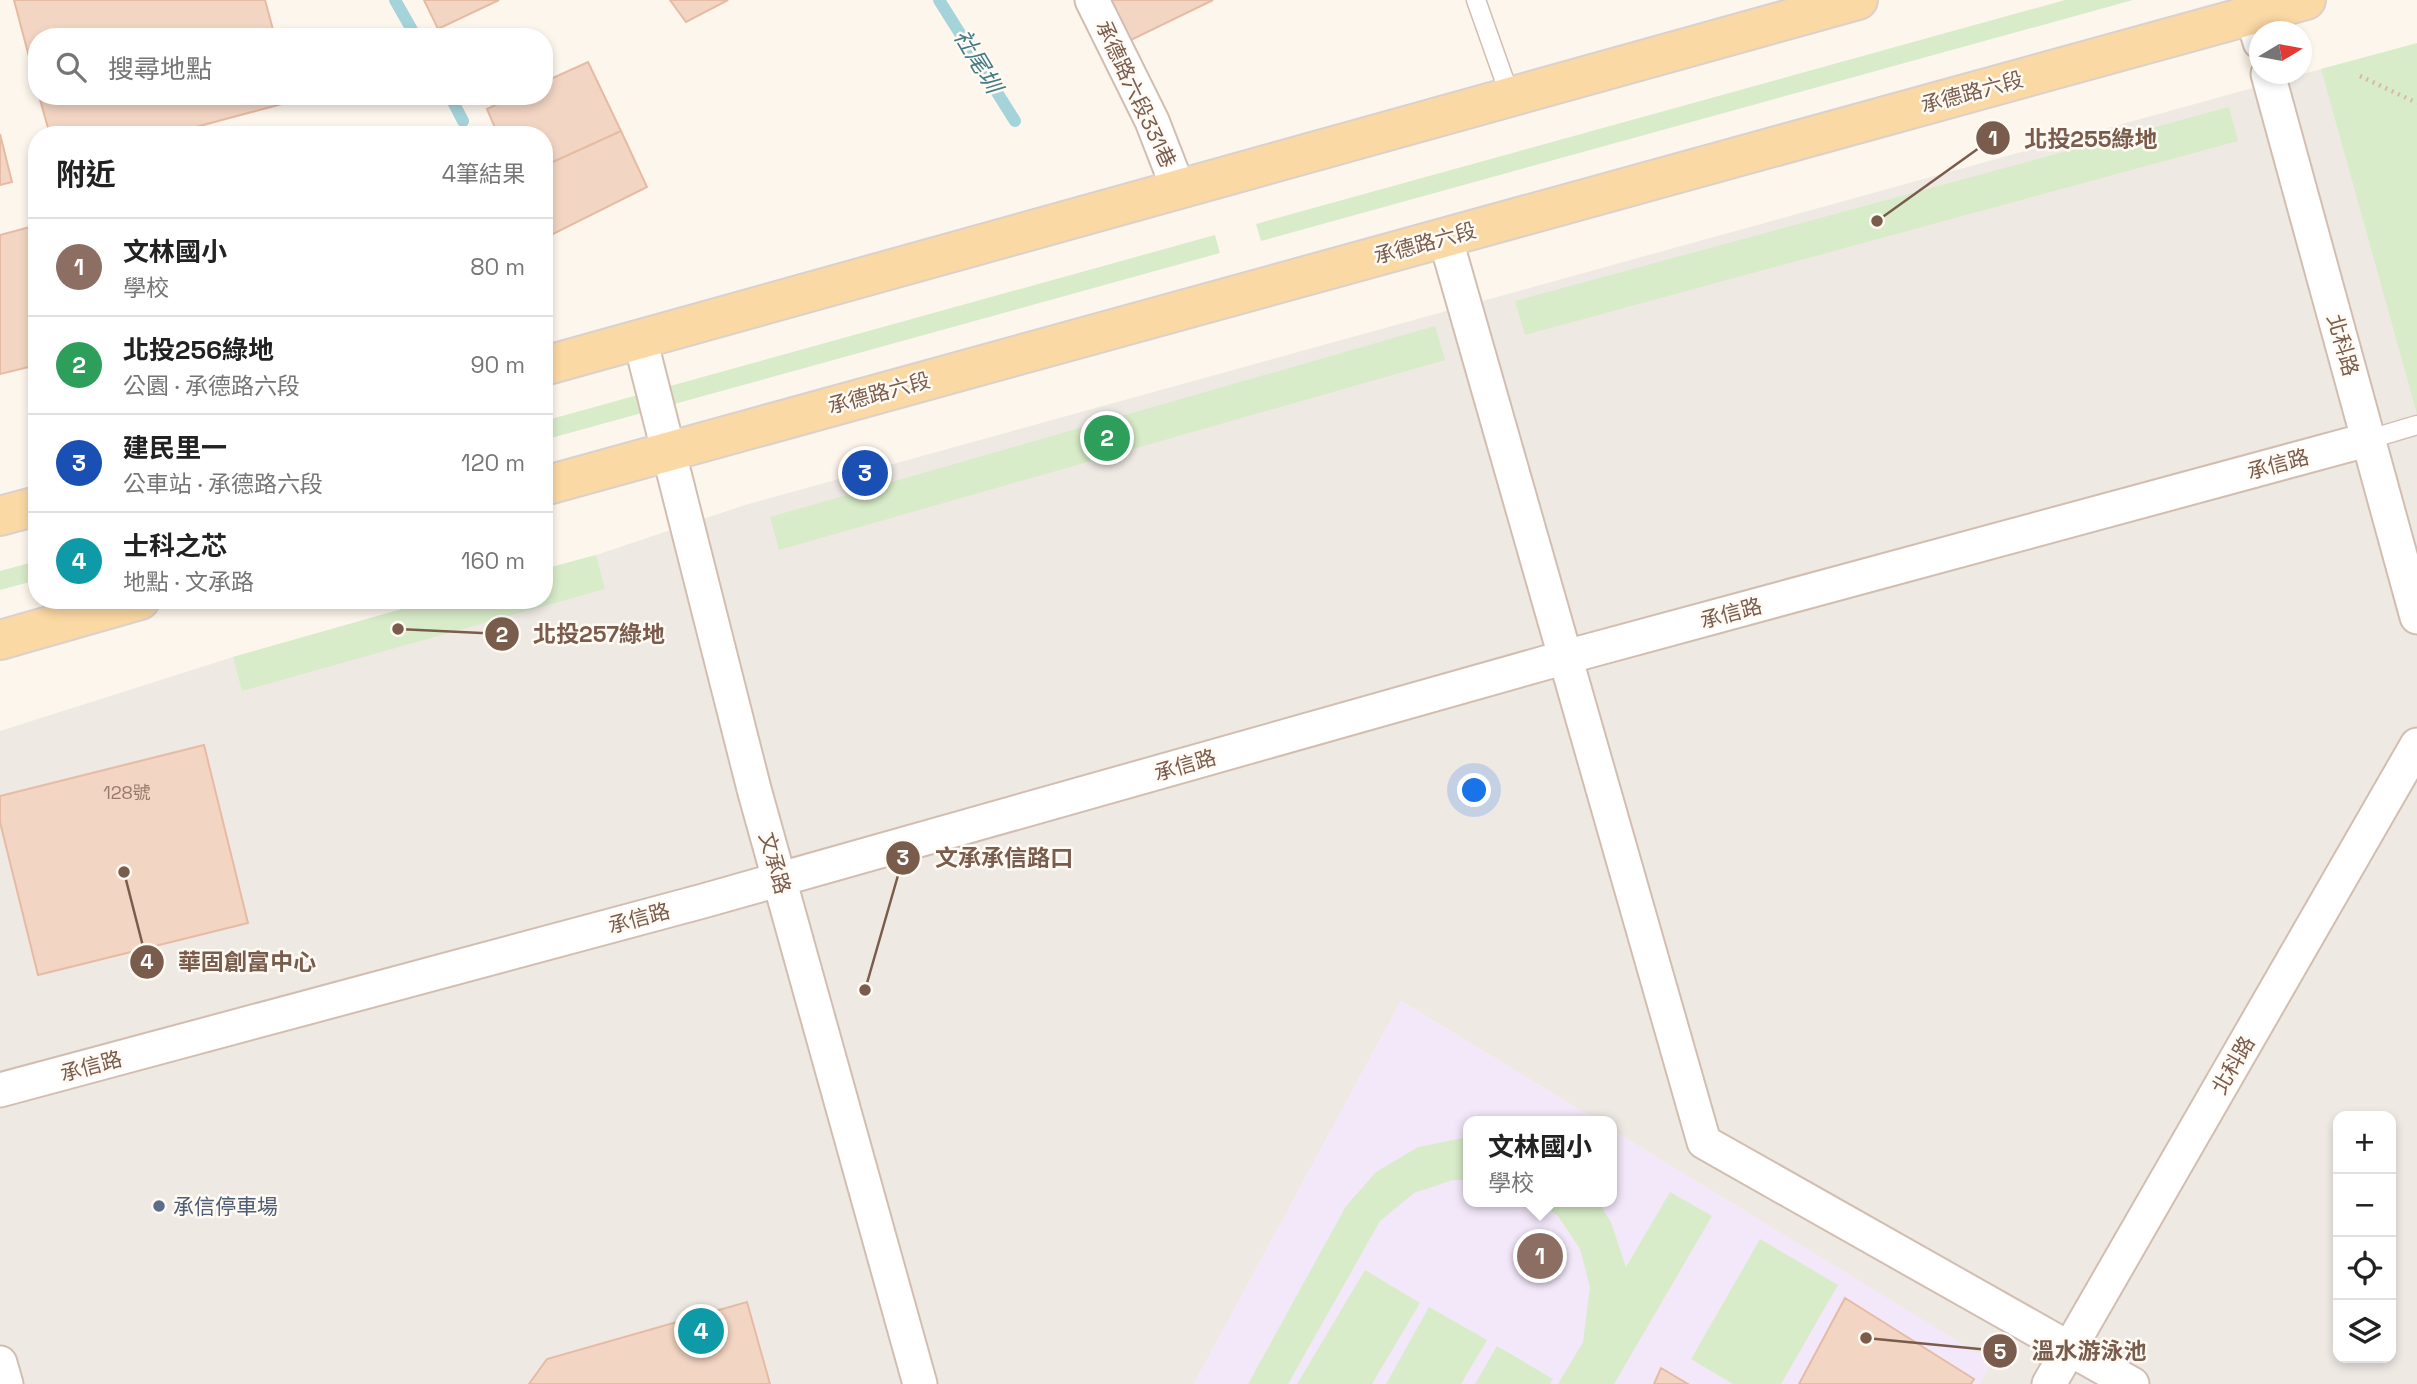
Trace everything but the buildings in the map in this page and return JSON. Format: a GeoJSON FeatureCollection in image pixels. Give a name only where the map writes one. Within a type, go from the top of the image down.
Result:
{"type":"FeatureCollection","features":[{"type":"Feature","properties":{"kind":"main road"},"geometry":{"type":"LineString","coordinates":[[553,363],[1858,0]]}},
{"type":"Feature","properties":{"kind":"main road","name":"承德路六段"},"geometry":{"type":"LineString","coordinates":[[2270,21],[2306,0]]}},
{"type":"Feature","properties":{"kind":"main road","name":"承德路六段"},"geometry":{"type":"LineString","coordinates":[[553,484],[1445,237],[2249,31]]}},
{"type":"Feature","properties":{"kind":"main road"},"geometry":{"type":"LineString","coordinates":[[0,516],[28,508]]}},
{"type":"Feature","properties":{"kind":"main road"},"geometry":{"type":"LineString","coordinates":[[0,640],[108,609]]}},
{"type":"Feature","properties":{"kind":"street","name":"承德路六段331巷"},"geometry":{"type":"LineString","coordinates":[[1092,0],[1152,121],[1178,188]]}},
{"type":"Feature","properties":{"kind":"street","name":"北科路"},"geometry":{"type":"LineString","coordinates":[[2271,84],[2417,617]]}},
{"type":"Feature","properties":{"kind":"street"},"geometry":{"type":"LineString","coordinates":[[1445,237],[1704,1142],[2132,1384]]}},
{"type":"Feature","properties":{"kind":"street","name":"文承路"},"geometry":{"type":"LineString","coordinates":[[640,339],[754,789],[920,1384]]}},
{"type":"Feature","properties":{"kind":"street","name":"承信路"},"geometry":{"type":"LineString","coordinates":[[0,1090],[780,879],[1566,657],[2370,439]]}},
{"type":"Feature","properties":{"kind":"street","name":"北科路"},"geometry":{"type":"LineString","coordinates":[[2049,1384],[2417,746]]}},
{"type":"Feature","properties":{"kind":"street"},"geometry":{"type":"LineString","coordinates":[[0,1363],[6,1384]]}},
{"type":"Feature","properties":{"kind":"lane"},"geometry":{"type":"LineString","coordinates":[[1476,0],[1510,96]]}},
{"type":"Feature","properties":{"kind":"lane"},"geometry":{"type":"LineString","coordinates":[[2370,439],[2417,425]]}},
{"type":"Feature","properties":{"kind":"path"},"geometry":{"type":"LineString","coordinates":[[2360,76],[2417,103]]}},
{"type":"Feature","properties":{"kind":"shaded area"},"geometry":{"type":"Polygon","coordinates":[[[2417,46],[2417,1384],[1979,1384],[1991,1362],[1617,1133],[1617,1116],[1590,1116],[1401,1001],[1194,1384],[0,1384],[0,731],[233,657],[402,609],[553,609],[553,567],[596,555],[745,505],[2267,84],[2312,84],[2312,71],[2417,46]]]}},
{"type":"Feature","properties":{"kind":"shaded area"},"geometry":{"type":"Polygon","coordinates":[[[1401,1001],[1590,1116],[1463,1116],[1463,1207],[1617,1207],[1617,1133],[1992,1362],[1979,1384],[1194,1384],[1401,1001]]]}},
{"type":"Feature","properties":{"kind":"green space"},"geometry":{"type":"Polygon","coordinates":[[[2065,0],[2133,0],[1261,241],[1256,224],[2065,0]]]}},
{"type":"Feature","properties":{"kind":"green space"},"geometry":{"type":"Polygon","coordinates":[[[2417,43],[2417,414],[2321,69],[2417,43]]]}},
{"type":"Feature","properties":{"kind":"green space"},"geometry":{"type":"Polygon","coordinates":[[[2229,107],[2238,141],[1525,335],[1515,301],[2229,107]]]}},
{"type":"Feature","properties":{"kind":"green space"},"geometry":{"type":"Polygon","coordinates":[[[1215,235],[1220,253],[553,438],[553,419],[1215,235]]]}},
{"type":"Feature","properties":{"kind":"green space"},"geometry":{"type":"Polygon","coordinates":[[[1435,326],[1445,360],[779,550],[770,517],[1435,326]]]}},
{"type":"Feature","properties":{"kind":"green space"},"geometry":{"type":"Polygon","coordinates":[[[596,555],[605,589],[553,604],[553,567],[596,555]]]}},
{"type":"Feature","properties":{"kind":"green space"},"geometry":{"type":"Polygon","coordinates":[[[28,563],[28,582],[0,590],[0,571],[28,563]]]}},
{"type":"Feature","properties":{"kind":"green space"},"geometry":{"type":"Polygon","coordinates":[[[402,609],[534,609],[242,691],[233,657],[402,609]]]}},
{"type":"Feature","properties":{"kind":"green space"},"geometry":{"type":"Polygon","coordinates":[[[1463,1138],[1463,1180],[1453,1180],[1414,1193],[1380,1221],[1288,1384],[1248,1384],[1346,1206],[1376,1172],[1418,1147],[1463,1138]]]}},
{"type":"Feature","properties":{"kind":"green space"},"geometry":{"type":"Polygon","coordinates":[[[1670,1192],[1712,1216],[1614,1384],[1558,1384],[1583,1342],[1590,1287],[1580,1249],[1558,1216],[1546,1207],[1601,1207],[1611,1222],[1626,1267],[1670,1192]]]}},
{"type":"Feature","properties":{"kind":"green space"},"geometry":{"type":"Polygon","coordinates":[[[1760,1239],[1838,1285],[1781,1384],[1733,1384],[1691,1359],[1760,1239]]]}},
{"type":"Feature","properties":{"kind":"green space"},"geometry":{"type":"Polygon","coordinates":[[[1365,1270],[1420,1303],[1372,1384],[1297,1384],[1365,1270]]]}},
{"type":"Feature","properties":{"kind":"green space"},"geometry":{"type":"Polygon","coordinates":[[[1429,1307],[1487,1340],[1461,1384],[1386,1384],[1429,1307]]]}},
{"type":"Feature","properties":{"kind":"green space"},"geometry":{"type":"Polygon","coordinates":[[[1497,1346],[1553,1379],[1550,1384],[1475,1384],[1497,1346]]]}},
{"type":"Feature","properties":{"kind":"waterway"},"geometry":{"type":"LineString","coordinates":[[395,0],[411,28]]}},
{"type":"Feature","properties":{"kind":"waterway","name":"社尾圳"},"geometry":{"type":"LineString","coordinates":[[939,0],[1015,121]]}},
{"type":"Feature","properties":{"kind":"waterway"},"geometry":{"type":"LineString","coordinates":[[455,105],[463,121]]}},
{"type":"Feature","properties":{"kind":"place","name":"北投255綠地"},"geometry":{"type":"Point","coordinates":[1877,221]}},
{"type":"Feature","properties":{"kind":"place","name":"北投256綠地"},"geometry":{"type":"Point","coordinates":[1107,438]}},
{"type":"Feature","properties":{"kind":"place","name":"建民里一"},"geometry":{"type":"Point","coordinates":[865,473]}},
{"type":"Feature","properties":{"kind":"place","name":"北投257綠地"},"geometry":{"type":"Point","coordinates":[398,629]}},
{"type":"Feature","properties":{"kind":"place","name":"華固創富中心"},"geometry":{"type":"Point","coordinates":[124,872]}},
{"type":"Feature","properties":{"kind":"place","name":"文承承信路口"},"geometry":{"type":"Point","coordinates":[865,990]}},
{"type":"Feature","properties":{"kind":"place","name":"承信停車場"},"geometry":{"type":"Point","coordinates":[159,1206]}},
{"type":"Feature","properties":{"kind":"place","name":"文林國小"},"geometry":{"type":"Point","coordinates":[1540,1256]}},
{"type":"Feature","properties":{"kind":"place","name":"士科之芯"},"geometry":{"type":"Point","coordinates":[701,1331]}},
{"type":"Feature","properties":{"kind":"place","name":"溫水游泳池"},"geometry":{"type":"Point","coordinates":[1866,1338]}}]}
